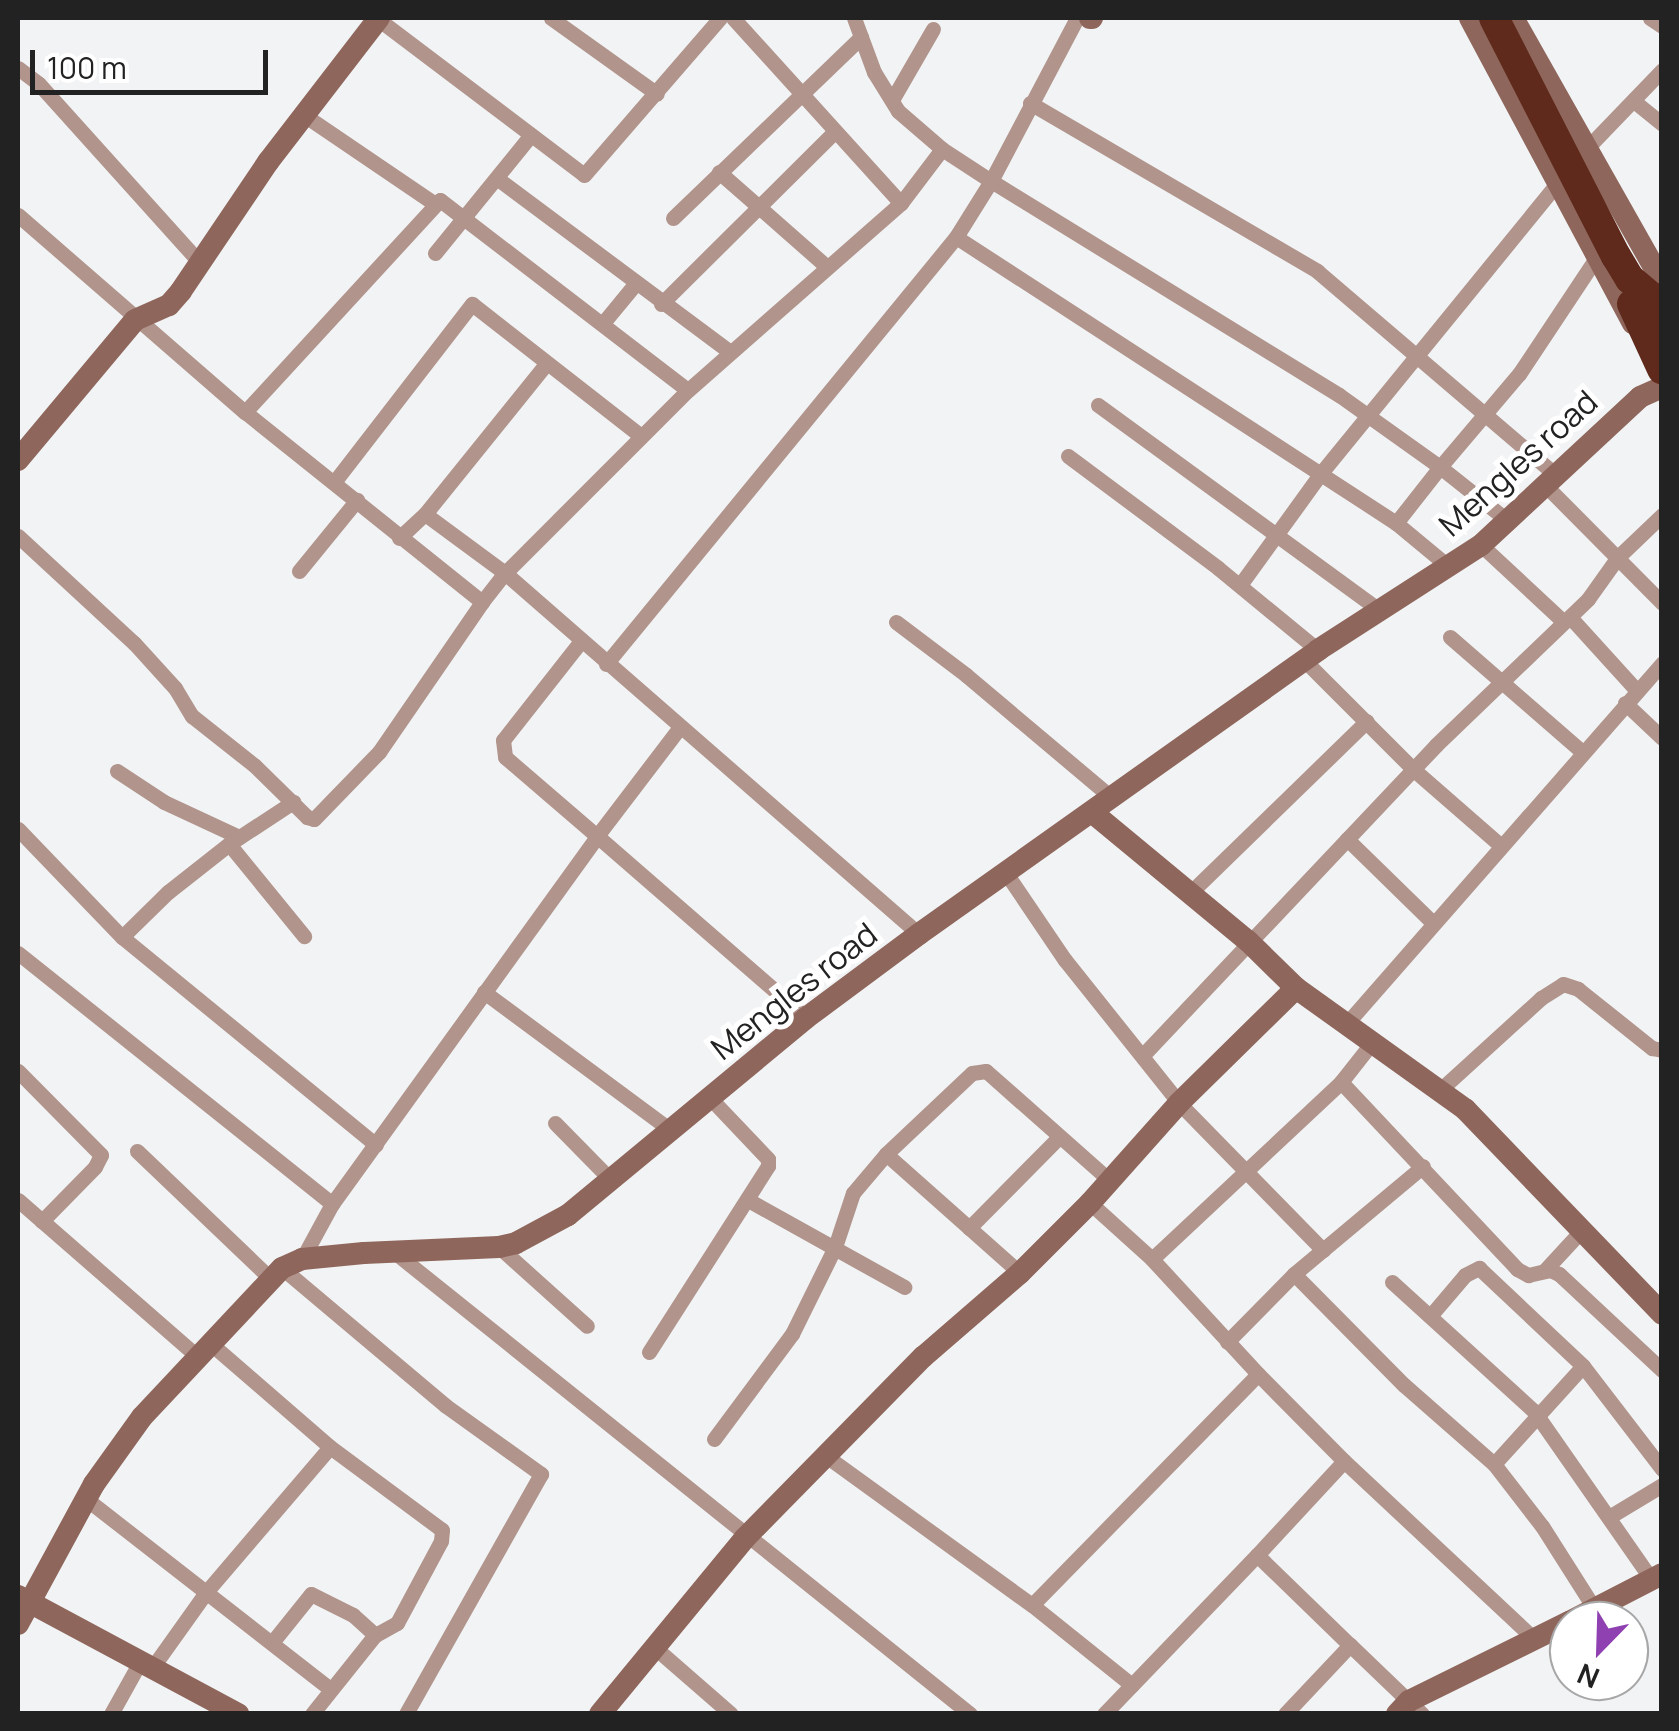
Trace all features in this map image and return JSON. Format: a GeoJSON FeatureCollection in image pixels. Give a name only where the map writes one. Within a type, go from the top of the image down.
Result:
{"type":"FeatureCollection","features":[{"type":"Feature","properties":{"kind":"highway"},"geometry":{"type":"LineString","coordinates":[[1494,18],[1615,263],[1661,382]]}},
{"type":"Feature","properties":{"kind":"highway"},"geometry":{"type":"LineString","coordinates":[[1615,263],[1650,296],[1662,324]]}},
{"type":"Feature","properties":{"kind":"main road"},"geometry":{"type":"LineString","coordinates":[[18,460],[135,320],[169,305],[304,115],[379,18]]}},
{"type":"Feature","properties":{"kind":"main road"},"geometry":{"type":"LineString","coordinates":[[1470,18],[1559,181],[1615,263]]}},
{"type":"Feature","properties":{"kind":"main road"},"geometry":{"type":"LineString","coordinates":[[1513,18],[1662,281]]}},
{"type":"Feature","properties":{"kind":"main road","name":"Mengles road"},"geometry":{"type":"LineString","coordinates":[[285,1268],[393,1251],[499,1247],[544,1230],[611,1180],[806,1018],[919,934],[1311,655],[1481,545],[1661,382]]}},
{"type":"Feature","properties":{"kind":"main road"},"geometry":{"type":"LineString","coordinates":[[1093,813],[1248,941],[1296,988],[1440,1090],[1503,1145],[1662,1314]]}},
{"type":"Feature","properties":{"kind":"main road"},"geometry":{"type":"LineString","coordinates":[[600,1714],[745,1538],[923,1357],[1020,1273],[1090,1203],[1108,1178],[1179,1103],[1296,988]]}},
{"type":"Feature","properties":{"kind":"main road"},"geometry":{"type":"LineString","coordinates":[[18,1624],[24,1599],[86,1498],[142,1418],[285,1268]]}},
{"type":"Feature","properties":{"kind":"main road"},"geometry":{"type":"LineString","coordinates":[[1614,1601],[1656,1577]]}},
{"type":"Feature","properties":{"kind":"main road"},"geometry":{"type":"LineString","coordinates":[[24,1599],[232,1712]]}},
{"type":"Feature","properties":{"kind":"main road"},"geometry":{"type":"LineString","coordinates":[[1409,1709],[1549,1631]]}},
{"type":"Feature","properties":{"kind":"street"},"geometry":{"type":"LineString","coordinates":[[379,18],[584,175],[720,18]]}},
{"type":"Feature","properties":{"kind":"street"},"geometry":{"type":"LineString","coordinates":[[551,18],[657,94]]}},
{"type":"Feature","properties":{"kind":"street"},"geometry":{"type":"LineString","coordinates":[[733,18],[901,203]]}},
{"type":"Feature","properties":{"kind":"street"},"geometry":{"type":"LineString","coordinates":[[854,18],[874,72],[892,100],[911,124],[942,150],[1368,416],[1508,520]]}},
{"type":"Feature","properties":{"kind":"street"},"geometry":{"type":"LineString","coordinates":[[606,664],[956,236],[992,181],[1078,18]]}},
{"type":"Feature","properties":{"kind":"street"},"geometry":{"type":"LineString","coordinates":[[1650,18],[1662,26]]}},
{"type":"Feature","properties":{"kind":"street"},"geometry":{"type":"LineString","coordinates":[[892,100],[933,29]]}},
{"type":"Feature","properties":{"kind":"street"},"geometry":{"type":"LineString","coordinates":[[673,218],[861,37]]}},
{"type":"Feature","properties":{"kind":"street"},"geometry":{"type":"LineString","coordinates":[[18,68],[39,84],[200,263]]}},
{"type":"Feature","properties":{"kind":"street"},"geometry":{"type":"LineString","coordinates":[[1588,147],[1662,70]]}},
{"type":"Feature","properties":{"kind":"street"},"geometry":{"type":"LineString","coordinates":[[1635,102],[1662,124]]}},
{"type":"Feature","properties":{"kind":"street"},"geometry":{"type":"LineString","coordinates":[[1030,103],[1317,270],[1487,415],[1662,603]]}},
{"type":"Feature","properties":{"kind":"street"},"geometry":{"type":"LineString","coordinates":[[304,115],[435,204]]}},
{"type":"Feature","properties":{"kind":"street"},"geometry":{"type":"LineString","coordinates":[[662,304],[834,132]]}},
{"type":"Feature","properties":{"kind":"street"},"geometry":{"type":"LineString","coordinates":[[436,253],[531,135]]}},
{"type":"Feature","properties":{"kind":"street"},"geometry":{"type":"LineString","coordinates":[[18,536],[134,644],[175,688],[192,716],[293,802],[306,818],[321,814],[379,752],[505,572],[729,351],[901,203],[942,150]]}},
{"type":"Feature","properties":{"kind":"street"},"geometry":{"type":"LineString","coordinates":[[720,172],[827,267]]}},
{"type":"Feature","properties":{"kind":"street"},"geometry":{"type":"LineString","coordinates":[[498,179],[729,351]]}},
{"type":"Feature","properties":{"kind":"street"},"geometry":{"type":"LineString","coordinates":[[1240,585],[1321,474],[1559,181]]}},
{"type":"Feature","properties":{"kind":"street"},"geometry":{"type":"LineString","coordinates":[[245,412],[435,204],[445,202],[688,390]]}},
{"type":"Feature","properties":{"kind":"street"},"geometry":{"type":"LineString","coordinates":[[18,216],[245,412],[482,602]]}},
{"type":"Feature","properties":{"kind":"street"},"geometry":{"type":"LineString","coordinates":[[956,236],[1396,523],[1449,567]]}},
{"type":"Feature","properties":{"kind":"street"},"geometry":{"type":"LineString","coordinates":[[1396,523],[1615,263]]}},
{"type":"Feature","properties":{"kind":"street"},"geometry":{"type":"LineString","coordinates":[[604,324],[636,283]]}},
{"type":"Feature","properties":{"kind":"street"},"geometry":{"type":"LineString","coordinates":[[335,481],[472,304],[641,436]]}},
{"type":"Feature","properties":{"kind":"street"},"geometry":{"type":"LineString","coordinates":[[399,538],[426,514],[546,364]]}},
{"type":"Feature","properties":{"kind":"street"},"geometry":{"type":"LineString","coordinates":[[1098,405],[1378,610]]}},
{"type":"Feature","properties":{"kind":"street"},"geometry":{"type":"LineString","coordinates":[[1068,456],[1240,585],[1311,655],[1414,770],[1500,845]]}},
{"type":"Feature","properties":{"kind":"street"},"geometry":{"type":"LineString","coordinates":[[299,571],[356,500]]}},
{"type":"Feature","properties":{"kind":"street"},"geometry":{"type":"LineString","coordinates":[[426,514],[505,572],[919,934]]}},
{"type":"Feature","properties":{"kind":"street"},"geometry":{"type":"LineString","coordinates":[[1143,1056],[1248,941],[1567,619],[1618,557],[1662,515]]}},
{"type":"Feature","properties":{"kind":"street"},"geometry":{"type":"LineString","coordinates":[[1481,545],[1567,619],[1662,738]]}},
{"type":"Feature","properties":{"kind":"street"},"geometry":{"type":"LineString","coordinates":[[896,622],[966,675],[1112,798]]}},
{"type":"Feature","properties":{"kind":"street"},"geometry":{"type":"LineString","coordinates":[[1450,637],[1581,751]]}},
{"type":"Feature","properties":{"kind":"street"},"geometry":{"type":"LineString","coordinates":[[581,642],[512,728],[502,749],[505,757],[806,1018]]}},
{"type":"Feature","properties":{"kind":"street"},"geometry":{"type":"LineString","coordinates":[[1348,1022],[1581,751],[1662,663]]}},
{"type":"Feature","properties":{"kind":"street"},"geometry":{"type":"LineString","coordinates":[[1190,892],[1368,721]]}},
{"type":"Feature","properties":{"kind":"street"},"geometry":{"type":"LineString","coordinates":[[285,1268],[597,836],[680,728]]}},
{"type":"Feature","properties":{"kind":"street"},"geometry":{"type":"LineString","coordinates":[[117,770],[164,802],[234,840],[304,936]]}},
{"type":"Feature","properties":{"kind":"street"},"geometry":{"type":"LineString","coordinates":[[122,937],[168,892],[234,840],[293,802]]}},
{"type":"Feature","properties":{"kind":"street"},"geometry":{"type":"LineString","coordinates":[[18,830],[122,937],[376,1145]]}},
{"type":"Feature","properties":{"kind":"street"},"geometry":{"type":"LineString","coordinates":[[1347,840],[1433,923]]}},
{"type":"Feature","properties":{"kind":"street"},"geometry":{"type":"LineString","coordinates":[[1006,873],[1065,960],[1179,1103],[1246,1176],[1323,1250]]}},
{"type":"Feature","properties":{"kind":"street"},"geometry":{"type":"LineString","coordinates":[[18,952],[332,1204]]}},
{"type":"Feature","properties":{"kind":"street"},"geometry":{"type":"LineString","coordinates":[[1440,1090],[1540,998],[1563,984],[1578,989],[1652,1048],[1662,1050]]}},
{"type":"Feature","properties":{"kind":"street"},"geometry":{"type":"LineString","coordinates":[[484,992],[672,1130]]}},
{"type":"Feature","properties":{"kind":"street"},"geometry":{"type":"LineString","coordinates":[[1152,1259],[1246,1176],[1341,1082],[1374,1040]]}},
{"type":"Feature","properties":{"kind":"street"},"geometry":{"type":"LineString","coordinates":[[714,1439],[792,1334],[836,1247],[853,1193],[886,1154],[979,1070],[986,1071],[1108,1178]]}},
{"type":"Feature","properties":{"kind":"street"},"geometry":{"type":"LineString","coordinates":[[18,1071],[101,1155],[95,1167],[42,1222]]}},
{"type":"Feature","properties":{"kind":"street"},"geometry":{"type":"LineString","coordinates":[[1341,1082],[1516,1269],[1528,1274],[1545,1270],[1558,1274],[1662,1370]]}},
{"type":"Feature","properties":{"kind":"street"},"geometry":{"type":"LineString","coordinates":[[650,1352],[765,1174],[768,1159],[711,1099]]}},
{"type":"Feature","properties":{"kind":"street"},"geometry":{"type":"LineString","coordinates":[[555,1124],[611,1180]]}},
{"type":"Feature","properties":{"kind":"street"},"geometry":{"type":"LineString","coordinates":[[969,1228],[1058,1138]]}},
{"type":"Feature","properties":{"kind":"street"},"geometry":{"type":"LineString","coordinates":[[137,1150],[285,1268],[446,1406],[541,1474],[406,1714]]}},
{"type":"Feature","properties":{"kind":"street"},"geometry":{"type":"LineString","coordinates":[[886,1154],[1020,1273]]}},
{"type":"Feature","properties":{"kind":"street"},"geometry":{"type":"LineString","coordinates":[[1227,1342],[1294,1274],[1422,1166]]}},
{"type":"Feature","properties":{"kind":"street"},"geometry":{"type":"LineString","coordinates":[[18,1200],[204,1350],[442,1530],[441,1541],[397,1623],[374,1635],[312,1714]]}},
{"type":"Feature","properties":{"kind":"street"},"geometry":{"type":"LineString","coordinates":[[748,1200],[904,1288]]}},
{"type":"Feature","properties":{"kind":"street"},"geometry":{"type":"LineString","coordinates":[[1090,1203],[1152,1259],[1344,1461],[1533,1638]]}},
{"type":"Feature","properties":{"kind":"street"},"geometry":{"type":"LineString","coordinates":[[1545,1270],[1580,1231]]}},
{"type":"Feature","properties":{"kind":"street"},"geometry":{"type":"LineString","coordinates":[[499,1247],[587,1326]]}},
{"type":"Feature","properties":{"kind":"street"},"geometry":{"type":"LineString","coordinates":[[393,1251],[745,1538],[970,1714]]}},
{"type":"Feature","properties":{"kind":"street"},"geometry":{"type":"LineString","coordinates":[[1431,1315],[1466,1275],[1479,1268],[1583,1366],[1662,1469]]}},
{"type":"Feature","properties":{"kind":"street"},"geometry":{"type":"LineString","coordinates":[[1294,1274],[1404,1384],[1494,1464],[1542,1526],[1590,1601]]}},
{"type":"Feature","properties":{"kind":"street"},"geometry":{"type":"LineString","coordinates":[[1392,1282],[1537,1415],[1656,1577]]}},
{"type":"Feature","properties":{"kind":"street"},"geometry":{"type":"LineString","coordinates":[[1494,1464],[1583,1366]]}},
{"type":"Feature","properties":{"kind":"street"},"geometry":{"type":"LineString","coordinates":[[1032,1606],[1258,1374]]}},
{"type":"Feature","properties":{"kind":"street"},"geometry":{"type":"LineString","coordinates":[[111,1714],[146,1665],[330,1447]]}},
{"type":"Feature","properties":{"kind":"street"},"geometry":{"type":"LineString","coordinates":[[826,1456],[1032,1606],[1132,1685]]}},
{"type":"Feature","properties":{"kind":"street"},"geometry":{"type":"LineString","coordinates":[[1104,1714],[1344,1461]]}},
{"type":"Feature","properties":{"kind":"street"},"geometry":{"type":"LineString","coordinates":[[1609,1518],[1662,1484]]}},
{"type":"Feature","properties":{"kind":"street"},"geometry":{"type":"LineString","coordinates":[[86,1498],[274,1640],[329,1688]]}},
{"type":"Feature","properties":{"kind":"street"},"geometry":{"type":"LineString","coordinates":[[1256,1555],[1409,1709]]}},
{"type":"Feature","properties":{"kind":"street"},"geometry":{"type":"LineString","coordinates":[[274,1640],[310,1594],[353,1615],[374,1635]]}},
{"type":"Feature","properties":{"kind":"street"},"geometry":{"type":"LineString","coordinates":[[653,1646],[731,1714]]}},
{"type":"Feature","properties":{"kind":"street"},"geometry":{"type":"LineString","coordinates":[[1285,1714],[1350,1646]]}}]}
